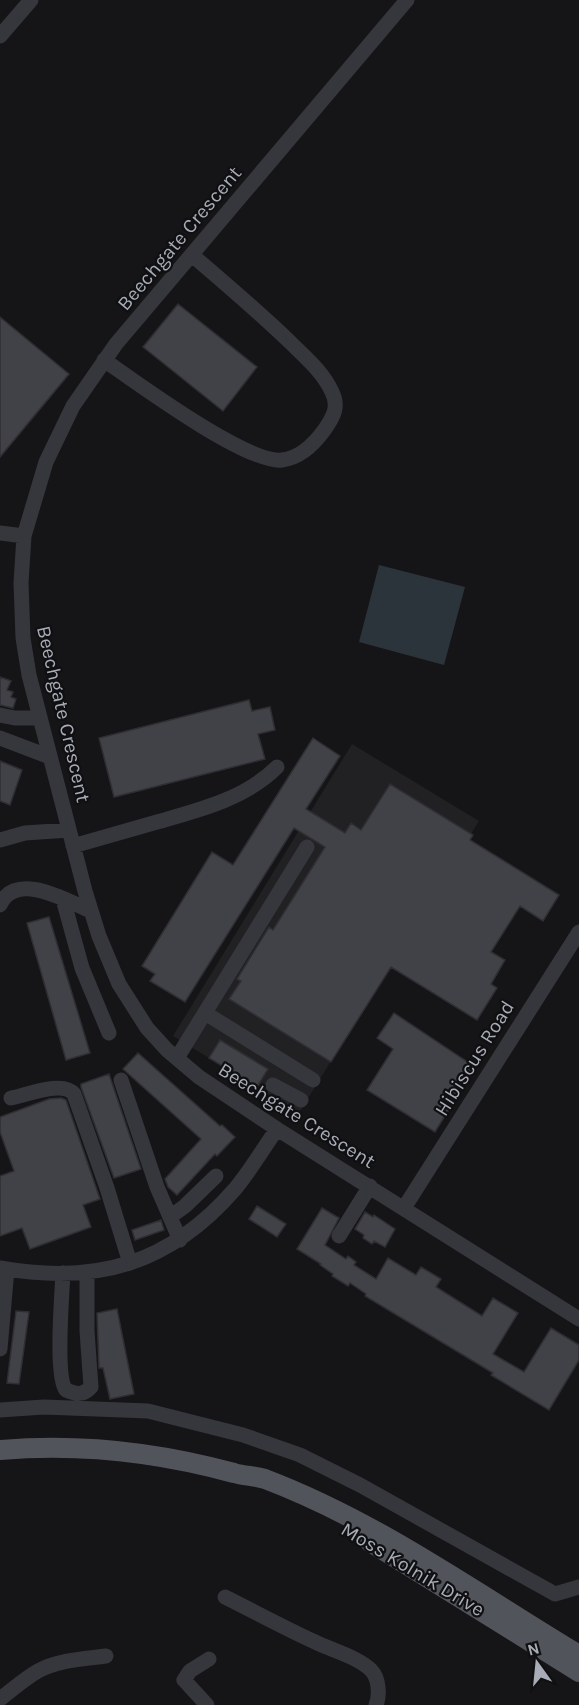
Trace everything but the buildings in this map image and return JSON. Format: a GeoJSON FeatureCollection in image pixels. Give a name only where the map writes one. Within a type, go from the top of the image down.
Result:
{"type":"FeatureCollection","features":[{"type":"Feature","properties":{"kind":"main road","name":"Moss Kolnik Drive"},"geometry":{"type":"LineString","coordinates":[[0,1450],[49,1446],[140,1453],[192,1461],[242,1475],[262,1478],[351,1517],[404,1546],[579,1655]]}},
{"type":"Feature","properties":{"kind":"main road","name":"Moss Kolnik Drive"},"geometry":{"type":"LineString","coordinates":[[242,1475],[257,1485],[327,1517],[387,1552],[579,1672]]}},
{"type":"Feature","properties":{"kind":"main road"},"geometry":{"type":"LineString","coordinates":[[557,1641],[579,1646]]}},
{"type":"Feature","properties":{"kind":"street"},"geometry":{"type":"LineString","coordinates":[[0,36],[31,0]]}},
{"type":"Feature","properties":{"kind":"street","name":"Beechgate Crescent"},"geometry":{"type":"LineString","coordinates":[[407,0],[104,360],[73,406],[46,462],[24,536],[21,584],[23,638],[40,718],[91,911],[108,962],[123,991],[147,1028],[199,1077],[277,1129],[579,1319]]}},
{"type":"Feature","properties":{"kind":"street"},"geometry":{"type":"LineString","coordinates":[[104,360],[213,433],[250,453],[268,459],[282,460],[296,455],[319,438],[337,406],[332,391],[317,369],[267,320],[192,255]]}},
{"type":"Feature","properties":{"kind":"street"},"geometry":{"type":"LineString","coordinates":[[0,533],[24,536]]}},
{"type":"Feature","properties":{"kind":"street"},"geometry":{"type":"LineString","coordinates":[[0,715],[15,718],[40,718]]}},
{"type":"Feature","properties":{"kind":"street"},"geometry":{"type":"LineString","coordinates":[[0,738],[50,757]]}},
{"type":"Feature","properties":{"kind":"street"},"geometry":{"type":"LineString","coordinates":[[73,846],[224,801],[267,778],[277,767]]}},
{"type":"Feature","properties":{"kind":"street"},"geometry":{"type":"LineString","coordinates":[[0,840],[25,833],[69,830]]}},
{"type":"Feature","properties":{"kind":"street"},"geometry":{"type":"LineString","coordinates":[[177,1058],[307,847]]}},
{"type":"Feature","properties":{"kind":"street"},"geometry":{"type":"LineString","coordinates":[[0,905],[9,894],[27,888],[38,889],[91,911]]}},
{"type":"Feature","properties":{"kind":"street"},"geometry":{"type":"LineString","coordinates":[[63,899],[82,968],[109,1033]]}},
{"type":"Feature","properties":{"kind":"street","name":"Hibiscus Road"},"geometry":{"type":"LineString","coordinates":[[404,1208],[576,942]]}},
{"type":"Feature","properties":{"kind":"street"},"geometry":{"type":"LineString","coordinates":[[205,1013],[306,1076],[295,1096],[273,1085]]}},
{"type":"Feature","properties":{"kind":"street"},"geometry":{"type":"LineString","coordinates":[[121,1080],[150,1168],[180,1240]]}},
{"type":"Feature","properties":{"kind":"street"},"geometry":{"type":"LineString","coordinates":[[11,1098],[62,1087],[71,1090],[74,1094],[110,1196],[130,1263]]}},
{"type":"Feature","properties":{"kind":"street"},"geometry":{"type":"LineString","coordinates":[[0,1349],[4,1269],[87,1273],[130,1263],[167,1249],[204,1222],[236,1188],[277,1129]]}},
{"type":"Feature","properties":{"kind":"street"},"geometry":{"type":"LineString","coordinates":[[170,1217],[216,1176]]}},
{"type":"Feature","properties":{"kind":"street"},"geometry":{"type":"LineString","coordinates":[[339,1236],[370,1186]]}},
{"type":"Feature","properties":{"kind":"street"},"geometry":{"type":"LineString","coordinates":[[63,1273],[60,1335],[62,1380],[66,1390],[81,1394],[87,1392],[91,1387],[87,1331],[87,1273]]}},
{"type":"Feature","properties":{"kind":"street"},"geometry":{"type":"LineString","coordinates":[[0,1410],[44,1407],[148,1411],[243,1435],[300,1455],[350,1480],[555,1594],[579,1587]]}},
{"type":"Feature","properties":{"kind":"street"},"geometry":{"type":"LineString","coordinates":[[225,1597],[312,1641],[360,1662],[376,1677],[377,1703]]}},
{"type":"Feature","properties":{"kind":"street"},"geometry":{"type":"LineString","coordinates":[[0,1699],[36,1672],[48,1666],[78,1659],[106,1656]]}},
{"type":"Feature","properties":{"kind":"street"},"geometry":{"type":"LineString","coordinates":[[207,1705],[184,1680],[190,1671],[209,1659]]}},
{"type":"Feature","properties":{"kind":"shaded area"},"geometry":{"type":"Polygon","coordinates":[[[379,565],[465,587],[444,665],[359,642],[379,565]]]}},
{"type":"Feature","properties":{"kind":"shaded area"},"geometry":{"type":"Polygon","coordinates":[[[352,744],[479,821],[299,1113],[173,1036],[352,744]]]}}]}
